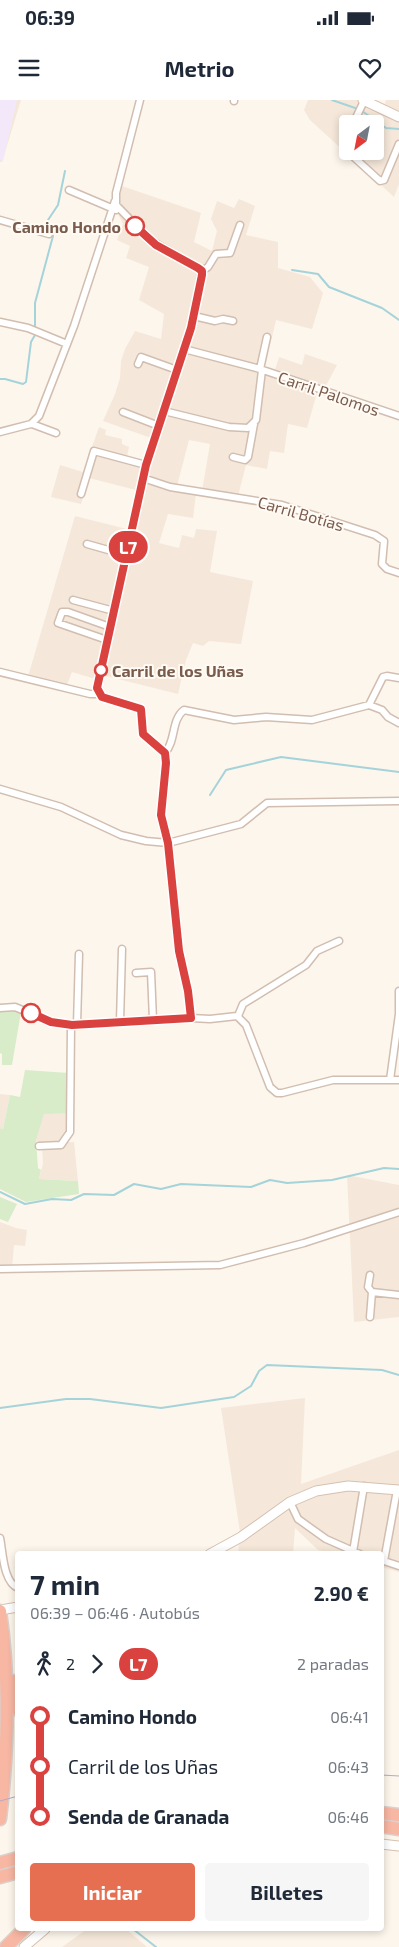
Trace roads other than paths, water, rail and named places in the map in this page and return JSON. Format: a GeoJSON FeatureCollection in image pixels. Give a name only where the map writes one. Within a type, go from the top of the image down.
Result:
{"type":"FeatureCollection","features":[{"type":"Feature","properties":{"kind":"highway"},"geometry":{"type":"LineString","coordinates":[[0,1610],[4,1644],[6,1756],[0,1819]]}},
{"type":"Feature","properties":{"kind":"highway"},"geometry":{"type":"LineString","coordinates":[[4,1644],[11,1667],[15,1692]]}},
{"type":"Feature","properties":{"kind":"highway"},"geometry":{"type":"LineString","coordinates":[[384,1813],[399,1815]]}},
{"type":"Feature","properties":{"kind":"highway"},"geometry":{"type":"LineString","coordinates":[[384,1827],[399,1829]]}},
{"type":"Feature","properties":{"kind":"highway"},"geometry":{"type":"LineString","coordinates":[[0,1863],[15,1858]]}},
{"type":"Feature","properties":{"kind":"highway"},"geometry":{"type":"LineString","coordinates":[[6,1947],[22,1931]]}},
{"type":"Feature","properties":{"kind":"main road"},"geometry":{"type":"LineString","coordinates":[[362,105],[399,117]]}},
{"type":"Feature","properties":{"kind":"main road"},"geometry":{"type":"LineString","coordinates":[[215,1551],[240,1537],[290,1502],[316,1491],[364,1486],[398,1490]]}},
{"type":"Feature","properties":{"kind":"main road"},"geometry":{"type":"LineString","coordinates":[[0,1610],[15,1608]]}},
{"type":"Feature","properties":{"kind":"main road"},"geometry":{"type":"LineString","coordinates":[[384,1844],[399,1846]]}},
{"type":"Feature","properties":{"kind":"main road"},"geometry":{"type":"LineString","coordinates":[[24,1947],[43,1931]]}},
{"type":"Feature","properties":{"kind":"street"},"geometry":{"type":"LineString","coordinates":[[32,424],[41,411],[67,344],[114,208],[140,100]]}},
{"type":"Feature","properties":{"kind":"street"},"geometry":{"type":"LineString","coordinates":[[357,160],[380,181],[384,180],[399,144]]}},
{"type":"Feature","properties":{"kind":"street"},"geometry":{"type":"LineString","coordinates":[[69,190],[114,208],[156,245],[179,256],[202,271]]}},
{"type":"Feature","properties":{"kind":"street"},"geometry":{"type":"LineString","coordinates":[[0,220],[49,234]]}},
{"type":"Feature","properties":{"kind":"street"},"geometry":{"type":"LineString","coordinates":[[98,694],[97,688],[107,640],[146,465],[194,316],[202,271],[208,267],[216,254],[230,253],[240,225]]}},
{"type":"Feature","properties":{"kind":"street"},"geometry":{"type":"LineString","coordinates":[[194,316],[215,321],[223,319],[234,321]]}},
{"type":"Feature","properties":{"kind":"street"},"geometry":{"type":"LineString","coordinates":[[0,322],[28,328],[67,344]]}},
{"type":"Feature","properties":{"kind":"street"},"geometry":{"type":"LineString","coordinates":[[233,457],[245,460],[248,457],[260,400],[261,369],[268,337]]}},
{"type":"Feature","properties":{"kind":"street","name":"Carril Palomos"},"geometry":{"type":"LineString","coordinates":[[184,348],[261,369],[399,416]]}},
{"type":"Feature","properties":{"kind":"street"},"geometry":{"type":"LineString","coordinates":[[138,364],[141,356],[177,370]]}},
{"type":"Feature","properties":{"kind":"street"},"geometry":{"type":"LineString","coordinates":[[164,411],[229,427],[244,429],[254,424]]}},
{"type":"Feature","properties":{"kind":"street"},"geometry":{"type":"LineString","coordinates":[[123,412],[159,426]]}},
{"type":"Feature","properties":{"kind":"street"},"geometry":{"type":"LineString","coordinates":[[0,432],[32,424],[56,433]]}},
{"type":"Feature","properties":{"kind":"street"},"geometry":{"type":"LineString","coordinates":[[81,494],[94,451],[146,465]]}},
{"type":"Feature","properties":{"kind":"street","name":"Carril Botías"},"geometry":{"type":"LineString","coordinates":[[143,478],[170,487],[282,505],[375,535],[384,541],[382,564],[387,569],[399,573]]}},
{"type":"Feature","properties":{"kind":"street"},"geometry":{"type":"LineString","coordinates":[[87,544],[126,554]]}},
{"type":"Feature","properties":{"kind":"street"},"geometry":{"type":"LineString","coordinates":[[72,600],[114,611]]}},
{"type":"Feature","properties":{"kind":"street"},"geometry":{"type":"LineString","coordinates":[[107,640],[58,623],[62,612],[68,612],[110,627]]}},
{"type":"Feature","properties":{"kind":"street"},"geometry":{"type":"LineString","coordinates":[[0,672],[90,694],[98,694],[108,700],[141,709],[143,734],[165,753]]}},
{"type":"Feature","properties":{"kind":"street"},"geometry":{"type":"LineString","coordinates":[[369,705],[384,676],[399,678]]}},
{"type":"Feature","properties":{"kind":"street"},"geometry":{"type":"LineString","coordinates":[[191,1018],[188,991],[179,951],[168,843],[161,809],[166,763],[165,753],[171,742],[178,715],[184,710],[234,720],[266,717],[312,720],[369,705],[382,710],[388,718],[399,722]]}},
{"type":"Feature","properties":{"kind":"street"},"geometry":{"type":"LineString","coordinates":[[0,789],[60,807],[121,834],[146,841],[168,843],[241,824],[268,804],[399,801]]}},
{"type":"Feature","properties":{"kind":"street"},"geometry":{"type":"LineString","coordinates":[[238,1016],[243,1004],[306,965],[317,951],[339,940]]}},
{"type":"Feature","properties":{"kind":"street"},"geometry":{"type":"LineString","coordinates":[[120,1022],[122,949]]}},
{"type":"Feature","properties":{"kind":"street"},"geometry":{"type":"LineString","coordinates":[[39,1146],[61,1145],[70,1132],[74,1025],[80,954]]}},
{"type":"Feature","properties":{"kind":"street"},"geometry":{"type":"LineString","coordinates":[[136,973],[151,972],[153,1020]]}},
{"type":"Feature","properties":{"kind":"street"},"geometry":{"type":"LineString","coordinates":[[390,1080],[399,1014],[399,991]]}},
{"type":"Feature","properties":{"kind":"street"},"geometry":{"type":"LineString","coordinates":[[0,1008],[15,1007],[51,1022],[74,1025],[238,1016]]}},
{"type":"Feature","properties":{"kind":"street"},"geometry":{"type":"LineString","coordinates":[[238,1016],[246,1025],[270,1087],[277,1093],[282,1094],[332,1080],[399,1080]]}},
{"type":"Feature","properties":{"kind":"street"},"geometry":{"type":"LineString","coordinates":[[0,1269],[220,1265],[304,1243],[399,1212]]}},
{"type":"Feature","properties":{"kind":"street"},"geometry":{"type":"LineString","coordinates":[[370,1275],[368,1287],[372,1292],[370,1317]]}},
{"type":"Feature","properties":{"kind":"street"},"geometry":{"type":"LineString","coordinates":[[372,1292],[399,1295]]}},
{"type":"Feature","properties":{"kind":"street"},"geometry":{"type":"LineString","coordinates":[[357,1551],[364,1486]]}},
{"type":"Feature","properties":{"kind":"street"},"geometry":{"type":"LineString","coordinates":[[384,1556],[398,1490]]}},
{"type":"Feature","properties":{"kind":"street"},"geometry":{"type":"LineString","coordinates":[[290,1502],[298,1519],[326,1539],[353,1551]]}},
{"type":"Feature","properties":{"kind":"street"},"geometry":{"type":"LineString","coordinates":[[0,1538],[8,1578],[15,1587]]}},
{"type":"Feature","properties":{"kind":"street"},"geometry":{"type":"LineString","coordinates":[[384,1561],[399,1566]]}},
{"type":"Feature","properties":{"kind":"waterway"},"geometry":{"type":"LineString","coordinates":[[332,100],[358,109]]}},
{"type":"Feature","properties":{"kind":"waterway"},"geometry":{"type":"LineString","coordinates":[[362,111],[386,128],[399,129]]}},
{"type":"Feature","properties":{"kind":"waterway"},"geometry":{"type":"LineString","coordinates":[[35,328],[35,303],[53,236],[48,220],[58,205],[65,171]]}},
{"type":"Feature","properties":{"kind":"waterway"},"geometry":{"type":"LineString","coordinates":[[292,270],[318,274],[329,287],[382,308],[399,320]]}},
{"type":"Feature","properties":{"kind":"waterway"},"geometry":{"type":"LineString","coordinates":[[0,379],[23,384],[26,382],[31,342],[35,335]]}},
{"type":"Feature","properties":{"kind":"waterway"},"geometry":{"type":"LineString","coordinates":[[210,795],[226,770],[281,757],[399,772]]}},
{"type":"Feature","properties":{"kind":"waterway"},"geometry":{"type":"LineString","coordinates":[[0,1192],[25,1204],[52,1199],[71,1200],[84,1194],[114,1195],[134,1184],[161,1189],[181,1184],[251,1187],[270,1180],[287,1183],[332,1180],[384,1168],[399,1169]]}},
{"type":"Feature","properties":{"kind":"waterway"},"geometry":{"type":"LineString","coordinates":[[0,1408],[66,1399],[90,1399],[161,1408],[234,1397],[251,1386],[259,1371],[267,1365],[382,1370],[399,1375]]}},
{"type":"Feature","properties":{"kind":"waterway"},"geometry":{"type":"LineString","coordinates":[[136,1931],[156,1947]]}},
{"type":"Feature","properties":{"kind":"tram line"},"geometry":{"type":"LineString","coordinates":[[384,1775],[399,1776]]}},
{"type":"Feature","properties":{"kind":"tram line"},"geometry":{"type":"LineString","coordinates":[[0,1801],[15,1797]]}},
{"type":"Feature","properties":{"kind":"place","name":"Camino Hondo"},"geometry":{"type":"Point","coordinates":[135,226]}},
{"type":"Feature","properties":{"kind":"place","name":"Carril de los Uñas"},"geometry":{"type":"Point","coordinates":[101,670]}}]}
